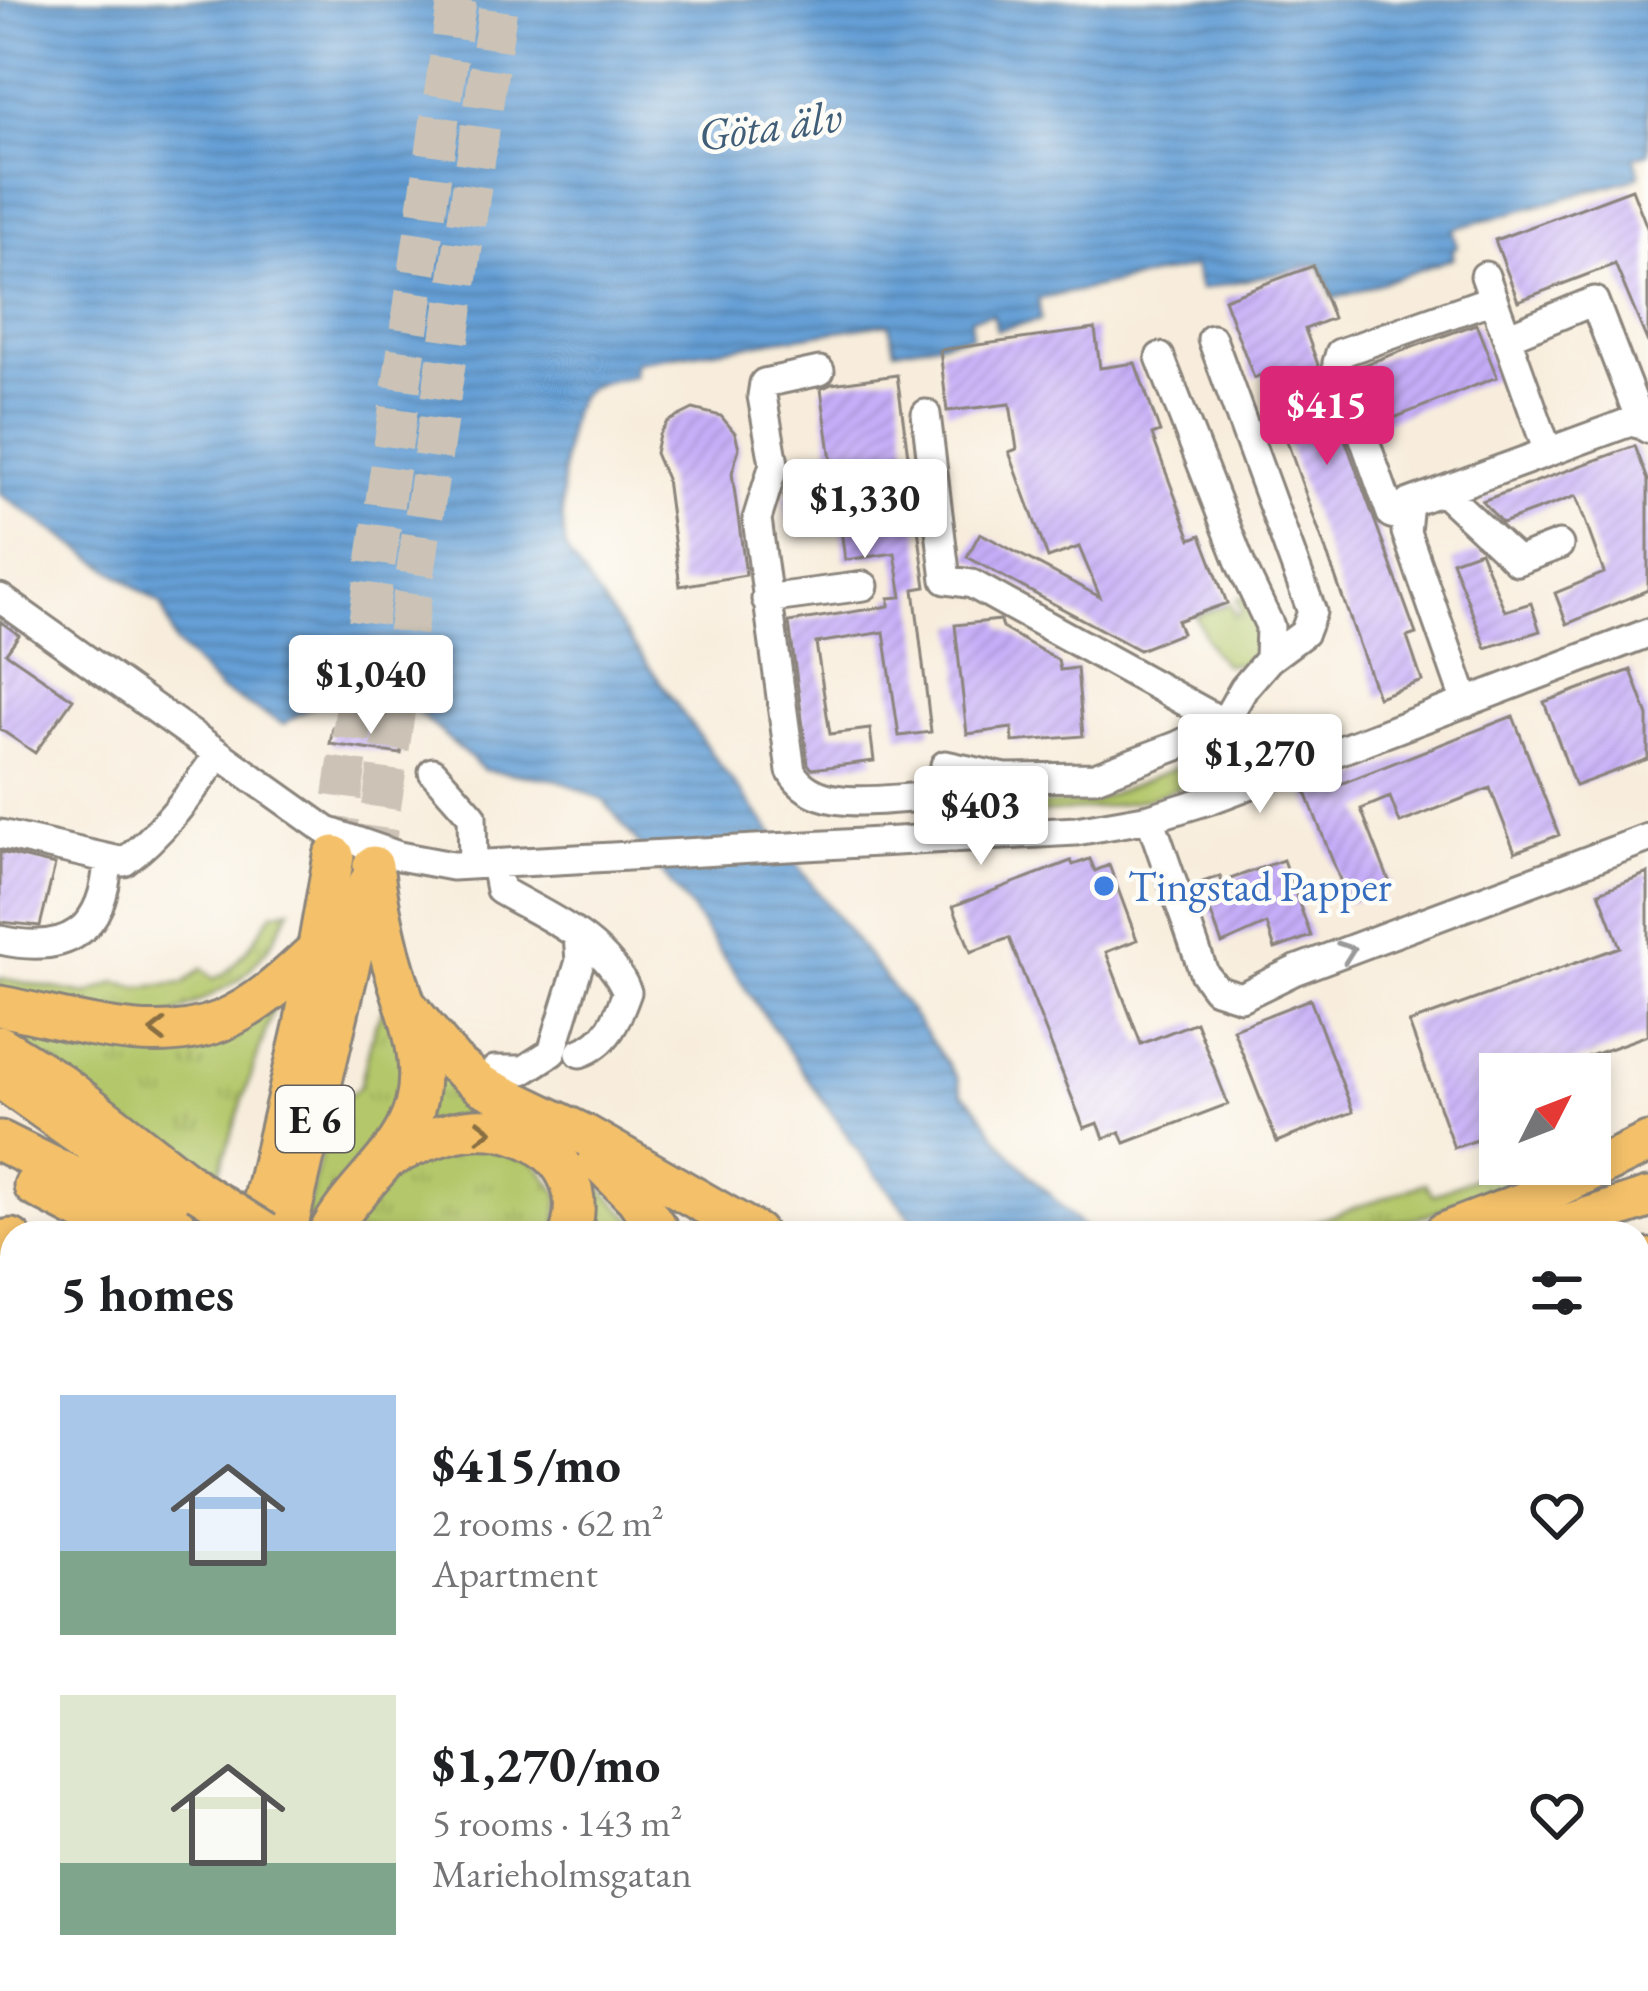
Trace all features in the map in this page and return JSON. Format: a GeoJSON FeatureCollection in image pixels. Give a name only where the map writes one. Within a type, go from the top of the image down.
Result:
{"type":"FeatureCollection","features":[{"type":"Feature","properties":{"kind":"highway","name":"E 6"},"geometry":{"type":"LineString","coordinates":[[259,1221],[289,1093],[334,856]]}},
{"type":"Feature","properties":{"kind":"highway","name":"E 6"},"geometry":{"type":"LineString","coordinates":[[289,1221],[373,866],[383,926],[406,1005]]}},
{"type":"Feature","properties":{"kind":"highway"},"geometry":{"type":"LineString","coordinates":[[0,1006],[144,1032],[193,1030],[241,1012],[318,949]]}},
{"type":"Feature","properties":{"kind":"highway"},"geometry":{"type":"LineString","coordinates":[[406,1005],[453,1062],[482,1085],[543,1113],[735,1221]]}},
{"type":"Feature","properties":{"kind":"highway"},"geometry":{"type":"LineString","coordinates":[[337,1221],[412,1117],[419,1089],[418,1051],[406,1005]]}},
{"type":"Feature","properties":{"kind":"highway"},"geometry":{"type":"LineString","coordinates":[[0,1046],[58,1082],[201,1221]]}},
{"type":"Feature","properties":{"kind":"highway"},"geometry":{"type":"LineString","coordinates":[[0,1078],[201,1221]]}},
{"type":"Feature","properties":{"kind":"highway"},"geometry":{"type":"LineString","coordinates":[[203,1221],[262,1140],[289,1093]]}},
{"type":"Feature","properties":{"kind":"highway"},"geometry":{"type":"LineString","coordinates":[[543,1113],[611,1172],[650,1221]]}},
{"type":"Feature","properties":{"kind":"highway"},"geometry":{"type":"LineString","coordinates":[[386,1159],[436,1137],[473,1129],[504,1131],[532,1140],[571,1178],[576,1200],[572,1221]]}},
{"type":"Feature","properties":{"kind":"highway"},"geometry":{"type":"LineString","coordinates":[[0,1141],[200,1221]]}},
{"type":"Feature","properties":{"kind":"highway"},"geometry":{"type":"LineString","coordinates":[[1476,1221],[1648,1143]]}},
{"type":"Feature","properties":{"kind":"highway"},"geometry":{"type":"LineString","coordinates":[[0,1168],[102,1221]]}},
{"type":"Feature","properties":{"kind":"highway"},"geometry":{"type":"LineString","coordinates":[[0,1184],[70,1221]]}},
{"type":"Feature","properties":{"kind":"highway"},"geometry":{"type":"LineString","coordinates":[[1578,1221],[1648,1198]]}},
{"type":"Feature","properties":{"kind":"street"},"geometry":{"type":"LineString","coordinates":[[1406,518],[1391,514],[1337,363],[1340,352],[1489,287],[1548,452]]}},
{"type":"Feature","properties":{"kind":"street"},"geometry":{"type":"LineString","coordinates":[[1507,337],[1594,301],[1645,427]]}},
{"type":"Feature","properties":{"kind":"street"},"geometry":{"type":"LineString","coordinates":[[945,765],[1005,778],[1095,777],[1224,723],[1244,688],[1270,658],[1304,633],[1312,612],[1212,339]]}},
{"type":"Feature","properties":{"kind":"street"},"geometry":{"type":"LineString","coordinates":[[1160,357],[1241,565],[1270,626],[1270,658]]}},
{"type":"Feature","properties":{"kind":"street"},"geometry":{"type":"LineString","coordinates":[[820,371],[764,382],[762,396],[774,464],[757,519],[791,771],[798,784],[814,796],[931,797],[945,809],[954,838]]}},
{"type":"Feature","properties":{"kind":"street"},"geometry":{"type":"LineString","coordinates":[[926,414],[946,580],[972,584],[1224,723],[1240,737],[1262,782]]}},
{"type":"Feature","properties":{"kind":"street"},"geometry":{"type":"LineString","coordinates":[[1466,703],[1406,532],[1409,503],[1630,422],[1645,427]]}},
{"type":"Feature","properties":{"kind":"street"},"geometry":{"type":"LineString","coordinates":[[1442,491],[1516,561],[1558,545]]}},
{"type":"Feature","properties":{"kind":"street"},"geometry":{"type":"LineString","coordinates":[[766,599],[864,586]]}},
{"type":"Feature","properties":{"kind":"street"},"geometry":{"type":"LineString","coordinates":[[0,598],[306,818],[350,841],[452,866],[1076,831],[1150,818],[1262,782],[1648,632]]}},
{"type":"Feature","properties":{"kind":"street"},"geometry":{"type":"LineString","coordinates":[[0,834],[124,862],[185,801],[218,754]]}},
{"type":"Feature","properties":{"kind":"street"},"geometry":{"type":"LineString","coordinates":[[434,772],[472,816],[484,865],[500,890],[601,952],[620,976],[627,992],[617,1018],[599,1046],[580,1053]]}},
{"type":"Feature","properties":{"kind":"street"},"geometry":{"type":"LineString","coordinates":[[1150,818],[1204,974],[1216,989],[1240,998],[1296,970],[1648,838]]}},
{"type":"Feature","properties":{"kind":"street"},"geometry":{"type":"LineString","coordinates":[[0,940],[28,946],[76,937],[106,891],[108,860]]}},
{"type":"Feature","properties":{"kind":"street"},"geometry":{"type":"LineString","coordinates":[[482,1085],[495,1070],[524,1070],[552,1052],[580,961],[578,936]]}},
{"type":"Feature","properties":{"kind":"green space"},"geometry":{"type":"Polygon","coordinates":[[[1248,594],[1265,643],[1247,664],[1224,664],[1212,651],[1196,616],[1230,603],[1236,615],[1242,612],[1237,599],[1248,594]]]}},
{"type":"Feature","properties":{"kind":"green space"},"geometry":{"type":"Polygon","coordinates":[[[1215,738],[1227,749],[1225,757],[1170,791],[1068,811],[1001,810],[1092,802],[1204,757],[1200,745],[1215,738]]]}},
{"type":"Feature","properties":{"kind":"green space"},"geometry":{"type":"Polygon","coordinates":[[[290,909],[270,946],[241,979],[163,1021],[0,996],[0,978],[87,994],[116,982],[139,987],[184,983],[202,968],[214,979],[240,959],[272,913],[290,909]]]}},
{"type":"Feature","properties":{"kind":"green space"},"geometry":{"type":"Polygon","coordinates":[[[385,1005],[400,1027],[405,1109],[325,1221],[304,1221],[333,1107],[360,1087],[374,1027],[385,1005]]]}},
{"type":"Feature","properties":{"kind":"green space"},"geometry":{"type":"Polygon","coordinates":[[[274,1006],[214,1187],[0,1035],[0,1016],[88,1039],[274,1006]]]}},
{"type":"Feature","properties":{"kind":"green space"},"geometry":{"type":"Polygon","coordinates":[[[429,1050],[539,1129],[635,1221],[583,1221],[576,1168],[417,1129],[429,1050]]]}},
{"type":"Feature","properties":{"kind":"green space"},"geometry":{"type":"Polygon","coordinates":[[[495,1144],[534,1161],[559,1194],[557,1221],[354,1221],[376,1190],[425,1154],[495,1144]]]}},
{"type":"Feature","properties":{"kind":"green space"},"geometry":{"type":"Polygon","coordinates":[[[1479,1176],[1479,1185],[1505,1185],[1402,1221],[1317,1221],[1426,1183],[1433,1195],[1479,1176]]]}},
{"type":"Feature","properties":{"kind":"water","name":"Göta älv"},"geometry":{"type":"Polygon","coordinates":[[[0,0],[1648,0],[1648,153],[1635,157],[1640,175],[1453,229],[1454,258],[1334,299],[1319,264],[1200,290],[1194,267],[1038,299],[1041,320],[997,330],[993,314],[971,318],[971,336],[895,350],[889,323],[635,362],[634,376],[586,390],[574,407],[563,472],[568,554],[726,773],[908,1008],[958,1079],[962,1094],[1018,1162],[1077,1221],[913,1221],[863,1158],[687,904],[604,801],[559,780],[484,770],[412,707],[326,698],[283,724],[219,689],[175,643],[162,605],[0,494],[0,0]]]}},
{"type":"Feature","properties":{"kind":"building"},"geometry":{"type":"Polygon","coordinates":[[[1632,189],[1648,230],[1648,343],[1615,264],[1518,301],[1495,240],[1632,189]]]}},
{"type":"Feature","properties":{"kind":"building"},"geometry":{"type":"Polygon","coordinates":[[[1313,266],[1333,318],[1305,329],[1416,634],[1407,637],[1422,681],[1378,697],[1263,374],[1254,378],[1224,299],[1313,266]]]}},
{"type":"Feature","properties":{"kind":"building"},"geometry":{"type":"Polygon","coordinates":[[[1476,324],[1497,377],[1379,424],[1358,367],[1476,324]]]}},
{"type":"Feature","properties":{"kind":"building"},"geometry":{"type":"Polygon","coordinates":[[[1095,329],[1100,368],[1135,363],[1160,432],[1152,435],[1191,539],[1201,535],[1227,603],[1177,621],[1182,633],[1139,650],[967,557],[980,533],[1100,597],[1079,547],[1048,558],[1009,452],[1017,449],[1010,404],[947,411],[940,350],[1095,329]]]}},
{"type":"Feature","properties":{"kind":"building"},"geometry":{"type":"Polygon","coordinates":[[[897,375],[926,587],[914,589],[931,732],[899,736],[884,632],[816,643],[830,734],[870,729],[874,761],[812,769],[789,622],[889,606],[889,598],[902,597],[895,553],[845,560],[839,513],[788,521],[784,496],[835,488],[821,389],[897,375]]]}},
{"type":"Feature","properties":{"kind":"building"},"geometry":{"type":"Polygon","coordinates":[[[693,409],[721,416],[735,433],[739,448],[732,473],[746,575],[680,586],[666,479],[655,453],[667,422],[693,409]]]}},
{"type":"Feature","properties":{"kind":"building"},"geometry":{"type":"Polygon","coordinates":[[[1635,446],[1648,480],[1648,590],[1567,624],[1555,593],[1604,573],[1576,496],[1502,523],[1482,501],[1635,446]]]}},
{"type":"Feature","properties":{"kind":"building"},"geometry":{"type":"Polygon","coordinates":[[[1480,551],[1505,611],[1531,603],[1540,631],[1486,648],[1452,561],[1480,551]]]}},
{"type":"Feature","properties":{"kind":"building"},"geometry":{"type":"Polygon","coordinates":[[[1000,620],[1002,628],[1058,660],[1060,670],[1077,668],[1083,736],[1013,742],[1012,728],[967,734],[955,625],[1000,620]]]}},
{"type":"Feature","properties":{"kind":"building"},"geometry":{"type":"Polygon","coordinates":[[[0,621],[19,635],[6,653],[73,699],[35,753],[0,729],[0,621]]]}},
{"type":"Feature","properties":{"kind":"building"},"geometry":{"type":"Polygon","coordinates":[[[1631,670],[1648,716],[1648,759],[1575,786],[1544,702],[1631,670]]]}},
{"type":"Feature","properties":{"kind":"building"},"geometry":{"type":"Polygon","coordinates":[[[1513,716],[1559,835],[1515,852],[1490,788],[1400,823],[1390,797],[1361,809],[1391,886],[1349,903],[1305,790],[1328,782],[1330,788],[1513,716]]]}},
{"type":"Feature","properties":{"kind":"building"},"geometry":{"type":"Polygon","coordinates":[[[355,719],[405,727],[401,754],[330,744],[333,727],[354,731],[355,719]]]}},
{"type":"Feature","properties":{"kind":"building"},"geometry":{"type":"Polygon","coordinates":[[[0,852],[55,865],[40,926],[0,922],[0,852]]]}},
{"type":"Feature","properties":{"kind":"building"},"geometry":{"type":"Polygon","coordinates":[[[1090,859],[1095,871],[1109,865],[1137,940],[1106,952],[1141,1044],[1196,1022],[1228,1104],[1125,1143],[1120,1132],[1104,1138],[1098,1123],[1084,1128],[1009,938],[971,952],[953,906],[1071,861],[1073,865],[1090,859]]]}},
{"type":"Feature","properties":{"kind":"building"},"geometry":{"type":"Polygon","coordinates":[[[1283,860],[1311,936],[1275,949],[1267,924],[1222,944],[1200,883],[1220,876],[1222,882],[1283,860]]]}},
{"type":"Feature","properties":{"kind":"building"},"geometry":{"type":"Polygon","coordinates":[[[1648,873],[1648,1035],[1598,1053],[1479,1053],[1479,1139],[1454,1148],[1409,1023],[1620,947],[1599,892],[1648,873]]]}},
{"type":"Feature","properties":{"kind":"building"},"geometry":{"type":"Polygon","coordinates":[[[1310,999],[1353,1112],[1277,1142],[1233,1029],[1310,999]]]}},
{"type":"Feature","properties":{"kind":"tunnel"},"geometry":{"type":"LineString","coordinates":[[334,856],[457,0]]}},
{"type":"Feature","properties":{"kind":"tunnel"},"geometry":{"type":"LineString","coordinates":[[373,866],[499,0]]}},
{"type":"Feature","properties":{"kind":"place","name":"Tingstad Papper"},"geometry":{"type":"Point","coordinates":[1104,886]}}]}
